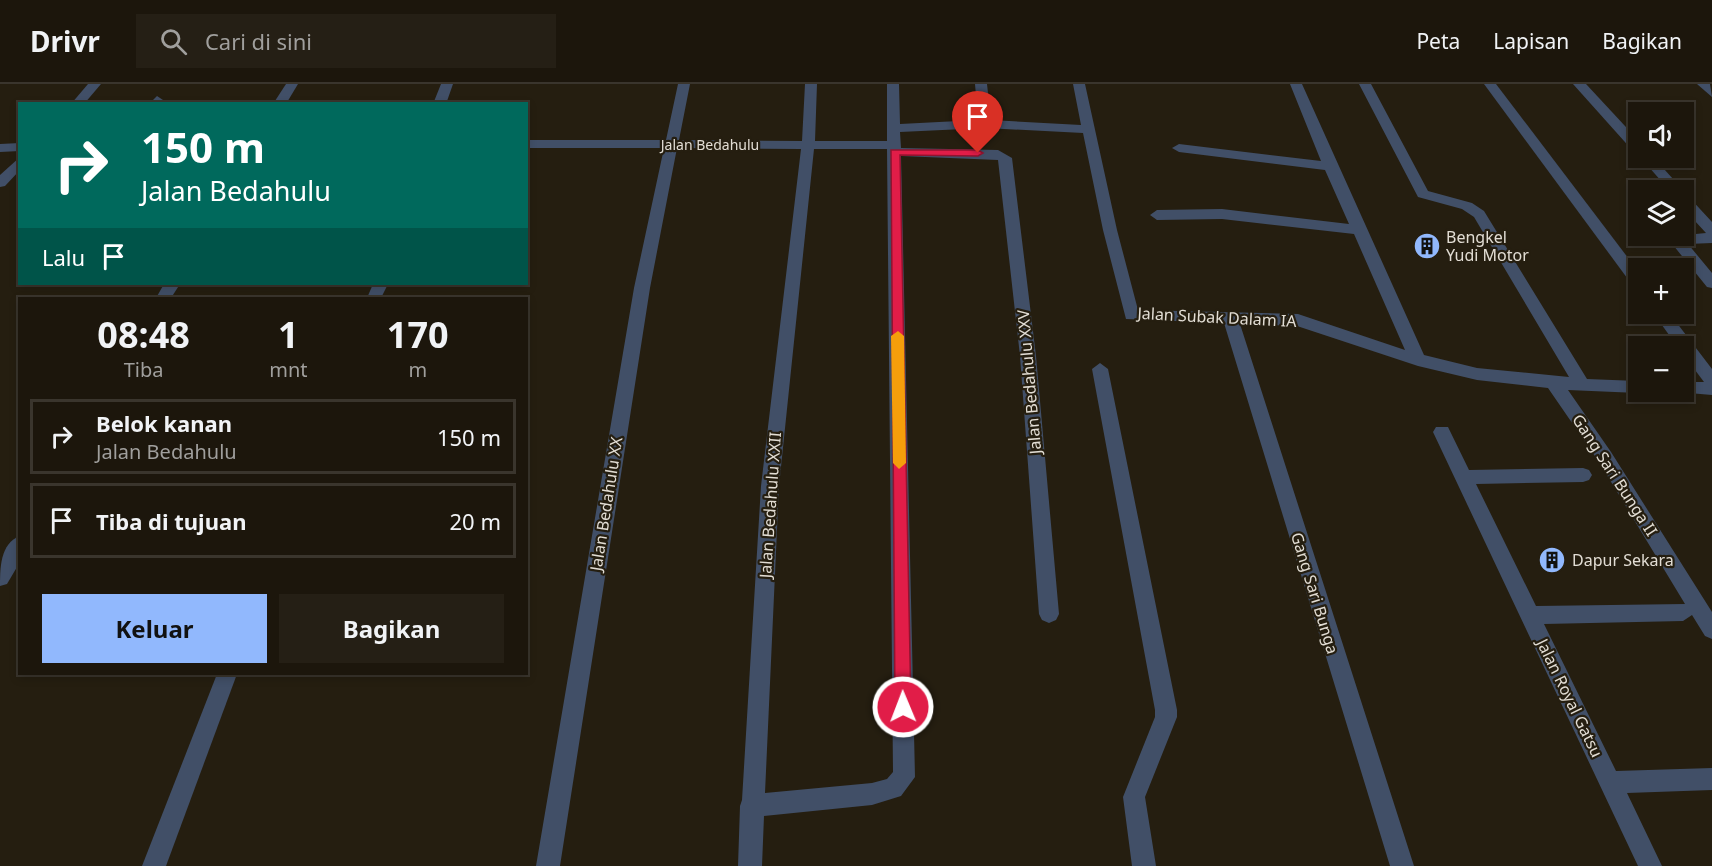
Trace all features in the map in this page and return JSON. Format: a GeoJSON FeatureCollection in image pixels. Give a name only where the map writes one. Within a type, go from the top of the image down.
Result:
{"type":"FeatureCollection","features":[{"type":"Feature","properties":{"kind":"street"},"geometry":{"type":"LineString","coordinates":[[79,102],[95,84]]}},
{"type":"Feature","properties":{"kind":"street"},"geometry":{"type":"LineString","coordinates":[[280,102],[292,84]]}},
{"type":"Feature","properties":{"kind":"street"},"geometry":{"type":"LineString","coordinates":[[440,102],[447,84]]}},
{"type":"Feature","properties":{"kind":"street","name":"Jalan Bedahulu XX"},"geometry":{"type":"LineString","coordinates":[[549,866],[640,300],[674,144],[684,84]]}},
{"type":"Feature","properties":{"kind":"street","name":"Jalan Bedahulu XXII"},"geometry":{"type":"LineString","coordinates":[[750,866],[751,806],[770,486],[808,145],[812,84]]}},
{"type":"Feature","properties":{"kind":"street"},"geometry":{"type":"LineString","coordinates":[[751,806],[872,794],[893,788],[904,777],[893,84]]}},
{"type":"Feature","properties":{"kind":"street"},"geometry":{"type":"LineString","coordinates":[[981,84],[985,124]]}},
{"type":"Feature","properties":{"kind":"street","name":"Jalan Subak Dalam IA"},"geometry":{"type":"LineString","coordinates":[[1079,84],[1110,230],[1132,315],[1311,323],[1418,360],[1477,374],[1554,383],[1628,387]]}},
{"type":"Feature","properties":{"kind":"street"},"geometry":{"type":"LineString","coordinates":[[1296,84],[1330,166],[1418,360]]}},
{"type":"Feature","properties":{"kind":"street"},"geometry":{"type":"LineString","coordinates":[[1365,84],[1423,194],[1467,206],[1479,214],[1582,385]]}},
{"type":"Feature","properties":{"kind":"street"},"geometry":{"type":"LineString","coordinates":[[1490,84],[1628,269]]}},
{"type":"Feature","properties":{"kind":"street"},"geometry":{"type":"LineString","coordinates":[[1579,84],[1628,137]]}},
{"type":"Feature","properties":{"kind":"street"},"geometry":{"type":"LineString","coordinates":[[1703,84],[1712,93]]}},
{"type":"Feature","properties":{"kind":"street"},"geometry":{"type":"LineString","coordinates":[[894,128],[985,124],[1090,129]]}},
{"type":"Feature","properties":{"kind":"street","name":"Jalan Bedahulu"},"geometry":{"type":"LineString","coordinates":[[528,144],[808,145],[998,154]]}},
{"type":"Feature","properties":{"kind":"street"},"geometry":{"type":"LineString","coordinates":[[0,148],[18,147]]}},
{"type":"Feature","properties":{"kind":"street"},"geometry":{"type":"LineString","coordinates":[[1179,148],[1330,166]]}},
{"type":"Feature","properties":{"kind":"street","name":"Jalan Bedahulu XXV"},"geometry":{"type":"LineString","coordinates":[[998,154],[1005,158],[1028,356],[1049,614]]}},
{"type":"Feature","properties":{"kind":"street"},"geometry":{"type":"LineString","coordinates":[[0,183],[18,163]]}},
{"type":"Feature","properties":{"kind":"street"},"geometry":{"type":"LineString","coordinates":[[1656,168],[1667,180]]}},
{"type":"Feature","properties":{"kind":"street"},"geometry":{"type":"LineString","coordinates":[[1694,211],[1712,231]]}},
{"type":"Feature","properties":{"kind":"street"},"geometry":{"type":"LineString","coordinates":[[1157,215],[1222,214],[1359,231]]}},
{"type":"Feature","properties":{"kind":"street"},"geometry":{"type":"LineString","coordinates":[[1712,238],[1676,240],[1712,283]]}},
{"type":"Feature","properties":{"kind":"street","name":"Gang Sari Bunga"},"geometry":{"type":"LineString","coordinates":[[1230,318],[1312,588],[1402,866]]}},
{"type":"Feature","properties":{"kind":"street"},"geometry":{"type":"LineString","coordinates":[[1669,324],[1712,381]]}},
{"type":"Feature","properties":{"kind":"street"},"geometry":{"type":"LineString","coordinates":[[1100,369],[1166,717],[1134,797],[1144,866]]}},
{"type":"Feature","properties":{"kind":"street","name":"Gang Sari Bunga II"},"geometry":{"type":"LineString","coordinates":[[1554,383],[1605,457],[1712,630]]}},
{"type":"Feature","properties":{"kind":"street"},"geometry":{"type":"LineString","coordinates":[[1694,388],[1712,389]]}},
{"type":"Feature","properties":{"kind":"street","name":"Jalan Royal Gatsu"},"geometry":{"type":"LineString","coordinates":[[1442,432],[1650,866]]}},
{"type":"Feature","properties":{"kind":"street"},"geometry":{"type":"LineString","coordinates":[[1464,477],[1583,476]]}},
{"type":"Feature","properties":{"kind":"street"},"geometry":{"type":"LineString","coordinates":[[0,578],[18,547]]}},
{"type":"Feature","properties":{"kind":"street","name":"Jalan Royal Gatsu"},"geometry":{"type":"LineString","coordinates":[[1530,615],[1683,612]]}},
{"type":"Feature","properties":{"kind":"street"},"geometry":{"type":"LineString","coordinates":[[154,866],[227,675]]}},
{"type":"Feature","properties":{"kind":"street"},"geometry":{"type":"LineString","coordinates":[[1610,782],[1712,779]]}},
{"type":"Feature","properties":{"kind":"slow traffic"},"geometry":{"type":"LineString","coordinates":[[898,336],[899,463]]}},
{"type":"Feature","properties":{"kind":"place","name":"Bengkel Yudi Motor"},"geometry":{"type":"Point","coordinates":[1427,246]}},
{"type":"Feature","properties":{"kind":"place","name":"Dapur Sekara"},"geometry":{"type":"Point","coordinates":[1552,560]}},
{"type":"Feature","properties":{"kind":"route"},"geometry":{"type":"LineString","coordinates":[[903,707],[895,152],[978,153]]}}]}
